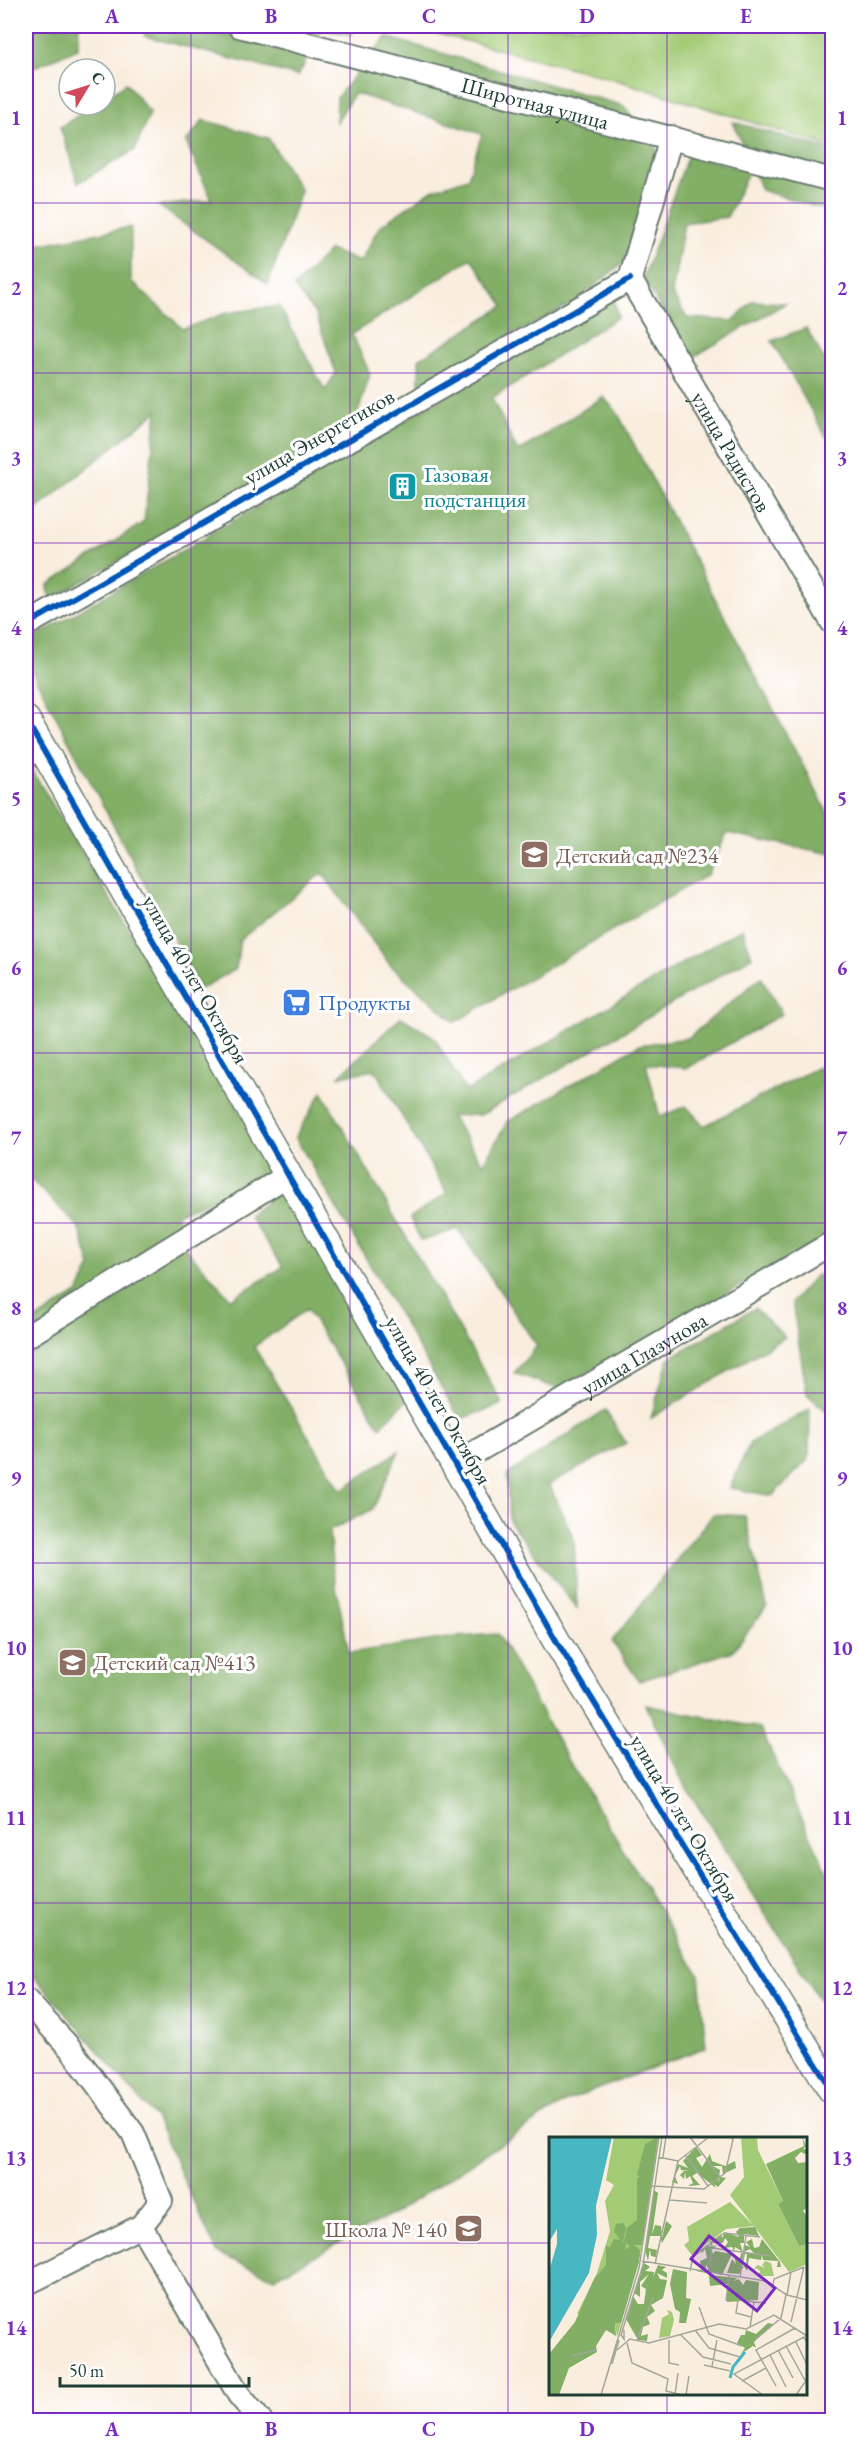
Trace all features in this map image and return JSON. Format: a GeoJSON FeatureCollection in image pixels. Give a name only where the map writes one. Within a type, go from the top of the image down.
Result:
{"type":"FeatureCollection","features":[{"type":"Feature","properties":{"kind":"street","name":"Широтная улица"},"geometry":{"type":"LineString","coordinates":[[239,26],[832,180]]}},
{"type":"Feature","properties":{"kind":"street"},"geometry":{"type":"LineString","coordinates":[[630,279],[671,137]]}},
{"type":"Feature","properties":{"kind":"street","name":"улица Радистов"},"geometry":{"type":"LineString","coordinates":[[630,279],[832,622]]}},
{"type":"Feature","properties":{"kind":"street","name":"улица Энергетиков"},"geometry":{"type":"LineString","coordinates":[[26,625],[630,279]]}},
{"type":"Feature","properties":{"kind":"street","name":"улица 40 лет Октября"},"geometry":{"type":"LineString","coordinates":[[26,720],[557,1642],[832,2090]]}},
{"type":"Feature","properties":{"kind":"street"},"geometry":{"type":"LineString","coordinates":[[26,1337],[288,1175]]}},
{"type":"Feature","properties":{"kind":"street","name":"улица Глазунова"},"geometry":{"type":"LineString","coordinates":[[455,1464],[832,1243]]}},
{"type":"Feature","properties":{"kind":"street"},"geometry":{"type":"LineString","coordinates":[[26,2003],[69,2048],[134,2133],[161,2201],[141,2226],[26,2284]]}},
{"type":"Feature","properties":{"kind":"street"},"geometry":{"type":"LineString","coordinates":[[141,2226],[239,2395],[260,2421]]}},
{"type":"Feature","properties":{"kind":"green space"},"geometry":{"type":"Polygon","coordinates":[[[37,26],[79,26],[78,48],[26,71],[26,31],[37,26]]]}},
{"type":"Feature","properties":{"kind":"green space"},"geometry":{"type":"Polygon","coordinates":[[[149,26],[355,26],[352,35],[322,30],[298,76],[144,36],[149,26]]]}},
{"type":"Feature","properties":{"kind":"green space"},"geometry":{"type":"Polygon","coordinates":[[[408,26],[832,26],[832,147],[610,78],[408,26]]]}},
{"type":"Feature","properties":{"kind":"green space"},"geometry":{"type":"Polygon","coordinates":[[[386,37],[624,106],[657,150],[624,262],[573,303],[419,384],[419,359],[504,306],[471,258],[352,334],[370,374],[353,429],[49,600],[48,585],[144,522],[157,411],[26,518],[26,247],[131,227],[131,281],[183,329],[226,313],[279,306],[325,390],[336,373],[316,315],[294,287],[330,250],[360,262],[379,227],[432,190],[468,178],[482,134],[354,93],[336,123],[337,97],[386,37]]]}},
{"type":"Feature","properties":{"kind":"green space"},"geometry":{"type":"Polygon","coordinates":[[[126,83],[150,113],[135,150],[78,183],[60,127],[75,117],[117,117],[117,89],[126,83]]]}},
{"type":"Feature","properties":{"kind":"green space"},"geometry":{"type":"Polygon","coordinates":[[[203,120],[268,138],[301,191],[268,284],[159,206],[212,200],[186,142],[203,120]]]}},
{"type":"Feature","properties":{"kind":"green space"},"geometry":{"type":"Polygon","coordinates":[[[733,122],[832,150],[832,212],[761,190],[733,122]]]}},
{"type":"Feature","properties":{"kind":"green space"},"geometry":{"type":"Polygon","coordinates":[[[688,155],[749,171],[727,217],[684,223],[672,294],[687,318],[734,321],[752,301],[786,303],[690,359],[643,278],[688,155]]]}},
{"type":"Feature","properties":{"kind":"green space"},"geometry":{"type":"Polygon","coordinates":[[[614,298],[618,317],[492,398],[518,452],[603,397],[617,412],[832,821],[832,854],[727,833],[707,875],[455,1022],[390,965],[322,873],[240,940],[236,969],[200,989],[26,660],[26,642],[614,298]]]}},
{"type":"Feature","properties":{"kind":"green space"},"geometry":{"type":"Polygon","coordinates":[[[806,328],[832,373],[832,426],[826,437],[772,341],[806,328]]]}},
{"type":"Feature","properties":{"kind":"green space"},"geometry":{"type":"Polygon","coordinates":[[[26,761],[277,1172],[177,1214],[180,1242],[231,1299],[283,1267],[248,1215],[285,1189],[409,1398],[380,1427],[307,1309],[254,1347],[341,1490],[399,1451],[373,1509],[329,1531],[333,1572],[349,1653],[455,1637],[498,1634],[569,1761],[699,1975],[706,2047],[567,2101],[395,2213],[274,2278],[217,2253],[155,2117],[26,1967],[26,1326],[78,1293],[91,1266],[78,1226],[26,1175],[26,761]]]}},
{"type":"Feature","properties":{"kind":"green space"},"geometry":{"type":"Polygon","coordinates":[[[742,928],[752,957],[481,1115],[451,1116],[483,1164],[507,1122],[639,1045],[688,1038],[761,977],[782,1014],[687,1068],[646,1064],[660,1117],[686,1106],[704,1126],[818,1067],[832,1091],[832,1234],[558,1389],[514,1373],[537,1346],[458,1229],[421,1241],[410,1218],[447,1193],[375,1070],[339,1076],[401,1017],[434,1037],[466,1091],[742,928]]]}},
{"type":"Feature","properties":{"kind":"green space"},"geometry":{"type":"Polygon","coordinates":[[[322,1092],[503,1404],[460,1419],[295,1137],[322,1092]]]}},
{"type":"Feature","properties":{"kind":"green space"},"geometry":{"type":"Polygon","coordinates":[[[817,1274],[828,1294],[827,1326],[832,1334],[832,1416],[807,1394],[792,1302],[817,1274]]]}},
{"type":"Feature","properties":{"kind":"green space"},"geometry":{"type":"Polygon","coordinates":[[[755,1308],[785,1337],[651,1418],[668,1359],[755,1308]]]}},
{"type":"Feature","properties":{"kind":"green space"},"geometry":{"type":"Polygon","coordinates":[[[810,1409],[809,1459],[772,1496],[730,1488],[750,1443],[810,1409]]]}},
{"type":"Feature","properties":{"kind":"green space"},"geometry":{"type":"Polygon","coordinates":[[[605,1410],[626,1443],[549,1484],[574,1539],[577,1609],[509,1521],[507,1475],[605,1410]]]}},
{"type":"Feature","properties":{"kind":"green space"},"geometry":{"type":"Polygon","coordinates":[[[713,1514],[745,1516],[767,1606],[733,1651],[639,1681],[612,1641],[713,1514]]]}},
{"type":"Feature","properties":{"kind":"green space"},"geometry":{"type":"Polygon","coordinates":[[[646,1705],[760,1728],[832,1882],[832,2020],[682,1781],[646,1705]]]}},
{"type":"Feature","properties":{"kind":"cycle path"},"geometry":{"type":"LineString","coordinates":[[26,625],[630,279]]}},
{"type":"Feature","properties":{"kind":"cycle path"},"geometry":{"type":"LineString","coordinates":[[26,720],[557,1642],[832,2090]]}},
{"type":"Feature","properties":{"kind":"place","name":"Газовая подстанция"},"geometry":{"type":"Point","coordinates":[403,487]}},
{"type":"Feature","properties":{"kind":"place","name":"Детский сад №234"},"geometry":{"type":"Point","coordinates":[535,855]}},
{"type":"Feature","properties":{"kind":"place","name":"Продукты"},"geometry":{"type":"Point","coordinates":[297,1002]}},
{"type":"Feature","properties":{"kind":"place","name":"Детский сад №413"},"geometry":{"type":"Point","coordinates":[72,1662]}},
{"type":"Feature","properties":{"kind":"place","name":"Школа № 140"},"geometry":{"type":"Point","coordinates":[468,2229]}}]}
